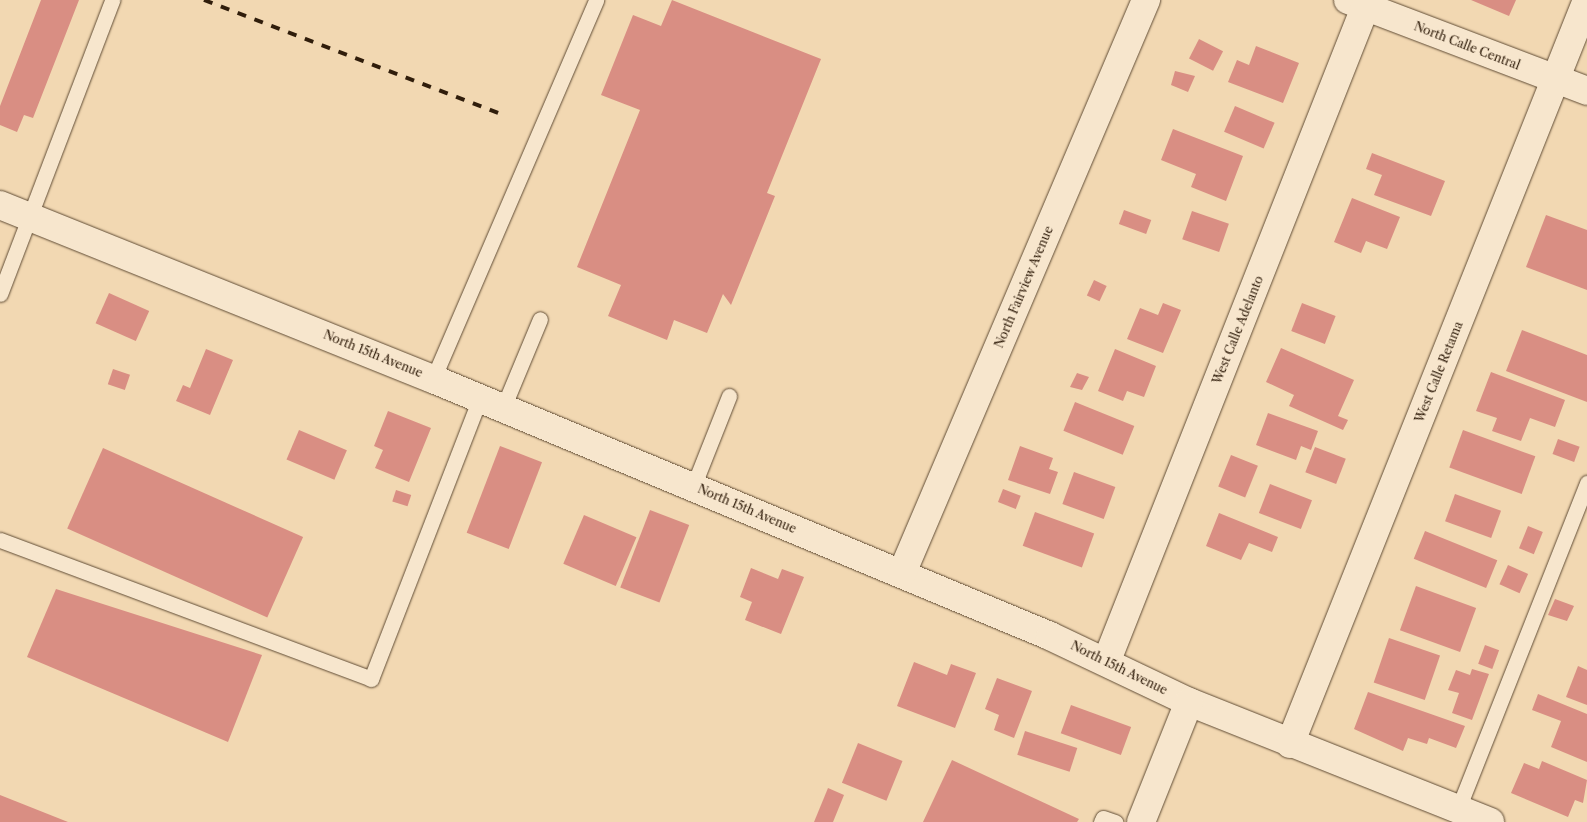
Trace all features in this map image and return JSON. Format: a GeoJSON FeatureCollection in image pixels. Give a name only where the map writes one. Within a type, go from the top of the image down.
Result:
{"type":"FeatureCollection","features":[{"type":"Feature","properties":{"kind":"street","name":"North Fairview Avenue"},"geometry":{"type":"LineString","coordinates":[[902,573],[1146,0]]}},
{"type":"Feature","properties":{"kind":"street","name":"West Calle Retama"},"geometry":{"type":"LineString","coordinates":[[1290,744],[1587,0]]}},
{"type":"Feature","properties":{"kind":"street","name":"North Calle Central"},"geometry":{"type":"LineString","coordinates":[[1361,2],[1587,92]]}},
{"type":"Feature","properties":{"kind":"street","name":"West Calle Adelanto"},"geometry":{"type":"LineString","coordinates":[[1107,660],[1361,2]]}},
{"type":"Feature","properties":{"kind":"street","name":"North 15th Avenue"},"geometry":{"type":"LineString","coordinates":[[0,205],[492,403],[1107,660],[1190,702],[1290,744],[1490,822]]}},
{"type":"Feature","properties":{"kind":"street"},"geometry":{"type":"LineString","coordinates":[[1141,822],[1190,702]]}},
{"type":"Feature","properties":{"kind":"lane"},"geometry":{"type":"LineString","coordinates":[[0,294],[112,0]]}},
{"type":"Feature","properties":{"kind":"lane"},"geometry":{"type":"LineString","coordinates":[[433,379],[596,0]]}},
{"type":"Feature","properties":{"kind":"lane"},"geometry":{"type":"LineString","coordinates":[[0,540],[371,679],[492,403],[540,319]]}},
{"type":"Feature","properties":{"kind":"lane"},"geometry":{"type":"LineString","coordinates":[[693,487],[730,396]]}},
{"type":"Feature","properties":{"kind":"lane"},"geometry":{"type":"LineString","coordinates":[[1458,809],[1587,482]]}},
{"type":"Feature","properties":{"kind":"lane"},"geometry":{"type":"LineString","coordinates":[[1101,822],[1103,818],[1115,822]]}},
{"type":"Feature","properties":{"kind":"building"},"geometry":{"type":"Polygon","coordinates":[[[41,0],[79,0],[33,118],[24,115],[17,132],[0,125],[0,106],[41,0]]]}},
{"type":"Feature","properties":{"kind":"building"},"geometry":{"type":"Polygon","coordinates":[[[672,0],[821,59],[767,193],[775,196],[731,305],[723,294],[707,333],[674,320],[667,340],[608,316],[621,285],[577,267],[640,110],[601,95],[633,15],[661,26],[672,0]]]}},
{"type":"Feature","properties":{"kind":"building"},"geometry":{"type":"Polygon","coordinates":[[[1471,0],[1516,0],[1509,16],[1471,0]]]}},
{"type":"Feature","properties":{"kind":"building"},"geometry":{"type":"Polygon","coordinates":[[[1199,39],[1223,51],[1213,71],[1189,59],[1199,39]]]}},
{"type":"Feature","properties":{"kind":"building"},"geometry":{"type":"Polygon","coordinates":[[[1256,46],[1299,63],[1283,103],[1228,82],[1237,60],[1249,65],[1256,46]]]}},
{"type":"Feature","properties":{"kind":"building"},"geometry":{"type":"Polygon","coordinates":[[[1175,71],[1195,76],[1188,92],[1171,85],[1175,71]]]}},
{"type":"Feature","properties":{"kind":"building"},"geometry":{"type":"Polygon","coordinates":[[[1235,106],[1275,123],[1264,149],[1224,132],[1235,106]]]}},
{"type":"Feature","properties":{"kind":"building"},"geometry":{"type":"Polygon","coordinates":[[[1173,129],[1243,156],[1226,201],[1191,187],[1196,174],[1161,160],[1173,129]]]}},
{"type":"Feature","properties":{"kind":"building"},"geometry":{"type":"Polygon","coordinates":[[[1372,153],[1445,181],[1431,216],[1374,195],[1382,175],[1366,169],[1372,153]]]}},
{"type":"Feature","properties":{"kind":"building"},"geometry":{"type":"Polygon","coordinates":[[[1352,198],[1400,217],[1387,249],[1366,241],[1361,253],[1334,242],[1352,198]]]}},
{"type":"Feature","properties":{"kind":"building"},"geometry":{"type":"Polygon","coordinates":[[[1124,210],[1151,220],[1146,234],[1119,224],[1124,210]]]}},
{"type":"Feature","properties":{"kind":"building"},"geometry":{"type":"Polygon","coordinates":[[[1192,211],[1229,224],[1219,252],[1182,239],[1192,211]]]}},
{"type":"Feature","properties":{"kind":"building"},"geometry":{"type":"Polygon","coordinates":[[[1546,215],[1587,230],[1587,290],[1526,267],[1546,215]]]}},
{"type":"Feature","properties":{"kind":"building"},"geometry":{"type":"Polygon","coordinates":[[[1094,280],[1107,286],[1100,301],[1087,295],[1094,280]]]}},
{"type":"Feature","properties":{"kind":"building"},"geometry":{"type":"Polygon","coordinates":[[[109,293],[149,311],[136,341],[96,323],[109,293]]]}},
{"type":"Feature","properties":{"kind":"building"},"geometry":{"type":"Polygon","coordinates":[[[1163,303],[1181,310],[1163,353],[1127,339],[1140,308],[1158,315],[1163,303]]]}},
{"type":"Feature","properties":{"kind":"building"},"geometry":{"type":"Polygon","coordinates":[[[1302,303],[1336,316],[1325,344],[1291,331],[1302,303]]]}},
{"type":"Feature","properties":{"kind":"building"},"geometry":{"type":"Polygon","coordinates":[[[1522,330],[1587,355],[1587,402],[1506,371],[1522,330]]]}},
{"type":"Feature","properties":{"kind":"building"},"geometry":{"type":"Polygon","coordinates":[[[1281,348],[1354,380],[1338,416],[1348,420],[1343,430],[1289,406],[1294,395],[1266,382],[1281,348]]]}},
{"type":"Feature","properties":{"kind":"building"},"geometry":{"type":"Polygon","coordinates":[[[206,349],[233,360],[210,415],[176,401],[183,385],[190,388],[206,349]]]}},
{"type":"Feature","properties":{"kind":"building"},"geometry":{"type":"Polygon","coordinates":[[[1115,349],[1156,366],[1144,397],[1127,391],[1123,401],[1098,391],[1115,349]]]}},
{"type":"Feature","properties":{"kind":"building"},"geometry":{"type":"Polygon","coordinates":[[[113,369],[130,375],[125,390],[108,384],[113,369]]]}},
{"type":"Feature","properties":{"kind":"building"},"geometry":{"type":"Polygon","coordinates":[[[1491,372],[1565,400],[1555,427],[1530,418],[1521,441],[1492,431],[1497,418],[1476,411],[1491,372]]]}},
{"type":"Feature","properties":{"kind":"building"},"geometry":{"type":"Polygon","coordinates":[[[1077,373],[1089,377],[1082,390],[1070,387],[1077,373]]]}},
{"type":"Feature","properties":{"kind":"building"},"geometry":{"type":"Polygon","coordinates":[[[1075,402],[1134,426],[1123,455],[1063,431],[1075,402]]]}},
{"type":"Feature","properties":{"kind":"building"},"geometry":{"type":"Polygon","coordinates":[[[388,411],[431,428],[409,482],[375,468],[383,450],[374,446],[388,411]]]}},
{"type":"Feature","properties":{"kind":"building"},"geometry":{"type":"Polygon","coordinates":[[[1268,413],[1318,431],[1311,450],[1301,446],[1296,460],[1256,445],[1268,413]]]}},
{"type":"Feature","properties":{"kind":"building"},"geometry":{"type":"Polygon","coordinates":[[[299,430],[347,450],[334,480],[286,459],[299,430]]]}},
{"type":"Feature","properties":{"kind":"building"},"geometry":{"type":"Polygon","coordinates":[[[1463,430],[1535,456],[1522,494],[1449,468],[1463,430]]]}},
{"type":"Feature","properties":{"kind":"building"},"geometry":{"type":"Polygon","coordinates":[[[1558,439],[1580,447],[1574,462],[1553,454],[1558,439]]]}},
{"type":"Feature","properties":{"kind":"building"},"geometry":{"type":"Polygon","coordinates":[[[500,446],[542,462],[509,549],[467,533],[500,446]]]}},
{"type":"Feature","properties":{"kind":"building"},"geometry":{"type":"Polygon","coordinates":[[[1020,446],[1053,458],[1049,469],[1058,472],[1050,494],[1008,480],[1020,446]]]}},
{"type":"Feature","properties":{"kind":"building"},"geometry":{"type":"Polygon","coordinates":[[[1315,447],[1346,459],[1336,484],[1305,472],[1315,447]]]}},
{"type":"Feature","properties":{"kind":"building"},"geometry":{"type":"Polygon","coordinates":[[[103,448],[303,537],[267,617],[67,528],[103,448]]]}},
{"type":"Feature","properties":{"kind":"building"},"geometry":{"type":"Polygon","coordinates":[[[1231,455],[1258,466],[1245,497],[1218,487],[1231,455]]]}},
{"type":"Feature","properties":{"kind":"building"},"geometry":{"type":"Polygon","coordinates":[[[1074,472],[1115,487],[1104,519],[1062,504],[1074,472]]]}},
{"type":"Feature","properties":{"kind":"building"},"geometry":{"type":"Polygon","coordinates":[[[1270,484],[1312,500],[1301,529],[1259,513],[1270,484]]]}},
{"type":"Feature","properties":{"kind":"building"},"geometry":{"type":"Polygon","coordinates":[[[1003,489],[1021,496],[1016,509],[998,502],[1003,489]]]}},
{"type":"Feature","properties":{"kind":"building"},"geometry":{"type":"Polygon","coordinates":[[[396,490],[411,495],[408,506],[392,501],[396,490]]]}},
{"type":"Feature","properties":{"kind":"building"},"geometry":{"type":"Polygon","coordinates":[[[1455,494],[1501,511],[1491,538],[1445,521],[1455,494]]]}},
{"type":"Feature","properties":{"kind":"building"},"geometry":{"type":"Polygon","coordinates":[[[650,510],[689,525],[659,603],[620,587],[650,510]]]}},
{"type":"Feature","properties":{"kind":"building"},"geometry":{"type":"Polygon","coordinates":[[[1035,512],[1094,534],[1082,567],[1023,546],[1035,512]]]}},
{"type":"Feature","properties":{"kind":"building"},"geometry":{"type":"Polygon","coordinates":[[[1219,513],[1278,537],[1272,552],[1249,543],[1241,560],[1206,546],[1219,513]]]}},
{"type":"Feature","properties":{"kind":"building"},"geometry":{"type":"Polygon","coordinates":[[[584,515],[636,537],[616,586],[563,564],[584,515]]]}},
{"type":"Feature","properties":{"kind":"building"},"geometry":{"type":"Polygon","coordinates":[[[1528,526],[1543,532],[1534,554],[1519,548],[1528,526]]]}},
{"type":"Feature","properties":{"kind":"building"},"geometry":{"type":"Polygon","coordinates":[[[1425,531],[1497,560],[1486,588],[1414,559],[1425,531]]]}},
{"type":"Feature","properties":{"kind":"building"},"geometry":{"type":"Polygon","coordinates":[[[1508,565],[1528,574],[1520,593],[1499,584],[1508,565]]]}},
{"type":"Feature","properties":{"kind":"building"},"geometry":{"type":"Polygon","coordinates":[[[751,568],[778,579],[782,569],[804,577],[781,634],[745,620],[752,602],[740,597],[751,568]]]}},
{"type":"Feature","properties":{"kind":"building"},"geometry":{"type":"Polygon","coordinates":[[[1416,586],[1476,608],[1460,652],[1400,630],[1416,586]]]}},
{"type":"Feature","properties":{"kind":"building"},"geometry":{"type":"Polygon","coordinates":[[[56,589],[262,655],[228,742],[27,657],[56,589]]]}},
{"type":"Feature","properties":{"kind":"building"},"geometry":{"type":"Polygon","coordinates":[[[1555,599],[1574,606],[1567,621],[1548,615],[1555,599]]]}},
{"type":"Feature","properties":{"kind":"building"},"geometry":{"type":"Polygon","coordinates":[[[1389,638],[1440,656],[1425,700],[1374,682],[1389,638]]]}},
{"type":"Feature","properties":{"kind":"building"},"geometry":{"type":"Polygon","coordinates":[[[1485,645],[1499,650],[1492,669],[1478,664],[1485,645]]]}},
{"type":"Feature","properties":{"kind":"building"},"geometry":{"type":"Polygon","coordinates":[[[914,662],[947,675],[951,664],[976,673],[955,728],[897,706],[914,662]]]}},
{"type":"Feature","properties":{"kind":"building"},"geometry":{"type":"Polygon","coordinates":[[[1578,666],[1587,670],[1587,705],[1566,697],[1578,666]]]}},
{"type":"Feature","properties":{"kind":"building"},"geometry":{"type":"Polygon","coordinates":[[[1472,669],[1489,674],[1472,720],[1452,713],[1459,693],[1448,690],[1456,670],[1470,675],[1472,669]]]}},
{"type":"Feature","properties":{"kind":"building"},"geometry":{"type":"Polygon","coordinates":[[[997,678],[1032,691],[1014,738],[994,730],[999,715],[985,709],[997,678]]]}},
{"type":"Feature","properties":{"kind":"building"},"geometry":{"type":"Polygon","coordinates":[[[1368,692],[1465,726],[1456,748],[1429,738],[1427,744],[1408,738],[1403,751],[1354,729],[1368,692]]]}},
{"type":"Feature","properties":{"kind":"building"},"geometry":{"type":"Polygon","coordinates":[[[1538,694],[1587,714],[1587,762],[1551,747],[1561,721],[1532,710],[1538,694]]]}},
{"type":"Feature","properties":{"kind":"building"},"geometry":{"type":"Polygon","coordinates":[[[1071,705],[1131,727],[1121,755],[1061,733],[1071,705]]]}},
{"type":"Feature","properties":{"kind":"building"},"geometry":{"type":"Polygon","coordinates":[[[1025,731],[1077,748],[1070,772],[1017,755],[1025,731]]]}},
{"type":"Feature","properties":{"kind":"building"},"geometry":{"type":"Polygon","coordinates":[[[858,743],[903,761],[886,801],[842,783],[858,743]]]}},
{"type":"Feature","properties":{"kind":"building"},"geometry":{"type":"Polygon","coordinates":[[[952,760],[1079,819],[1077,822],[923,822],[952,760]]]}},
{"type":"Feature","properties":{"kind":"building"},"geometry":{"type":"Polygon","coordinates":[[[1542,761],[1587,780],[1583,803],[1575,800],[1568,817],[1511,793],[1524,763],[1539,769],[1542,761]]]}},
{"type":"Feature","properties":{"kind":"building"},"geometry":{"type":"Polygon","coordinates":[[[828,788],[844,795],[833,822],[814,822],[828,788]]]}},
{"type":"Feature","properties":{"kind":"building"},"geometry":{"type":"Polygon","coordinates":[[[0,795],[68,822],[0,822],[0,795]]]}},
{"type":"Feature","properties":{"kind":"railway"},"geometry":{"type":"LineString","coordinates":[[204,0],[506,116]]}}]}
